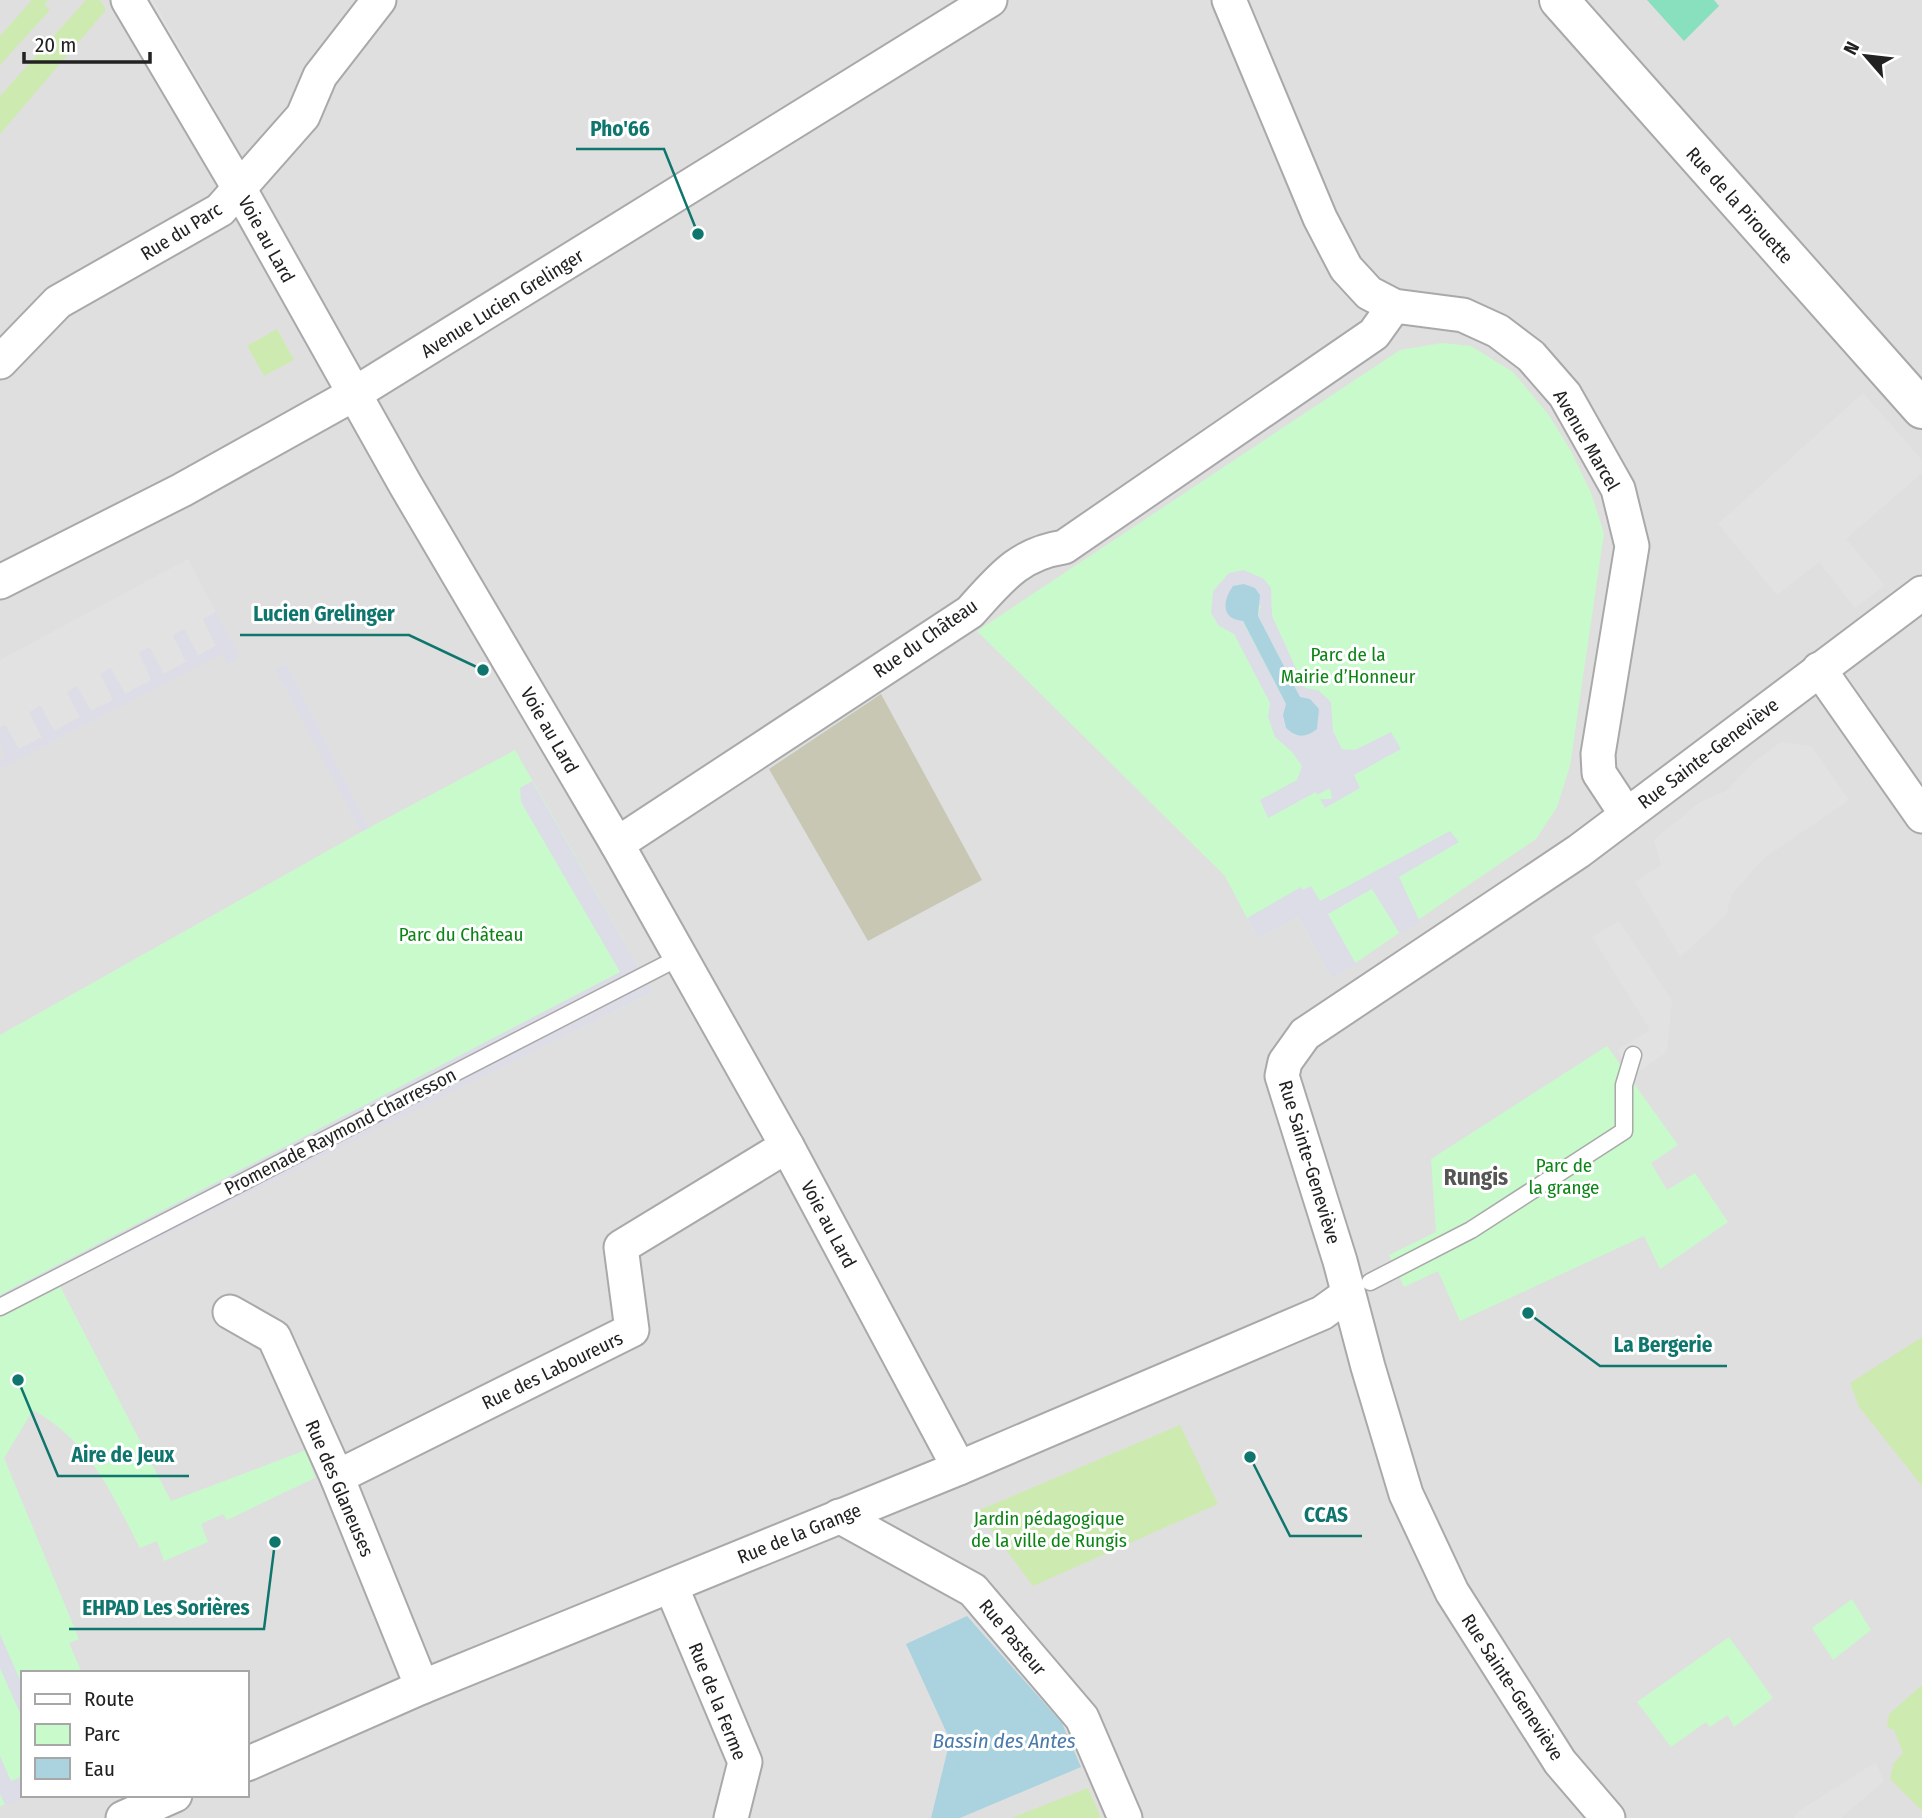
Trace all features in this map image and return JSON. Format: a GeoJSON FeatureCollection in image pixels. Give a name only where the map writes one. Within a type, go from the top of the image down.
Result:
{"type":"FeatureCollection","features":[{"type":"Feature","properties":{"kind":"street","name":"Voie au Lard"},"geometry":{"type":"LineString","coordinates":[[128,0],[617,844],[787,1146],[959,1468]]}},
{"type":"Feature","properties":{"kind":"street","name":"Rue du Parc"},"geometry":{"type":"LineString","coordinates":[[0,362],[58,302],[220,210],[303,116],[320,76],[379,0]]}},
{"type":"Feature","properties":{"kind":"street","name":"Avenue Lucien Grelinger"},"geometry":{"type":"LineString","coordinates":[[0,582],[181,490],[354,394],[990,0]]}},
{"type":"Feature","properties":{"kind":"street","name":"Avenue Marcel"},"geometry":{"type":"LineString","coordinates":[[1229,0],[1320,218],[1346,268],[1369,293],[1394,306],[1463,315],[1499,331],[1531,356],[1565,395],[1618,489],[1632,545],[1598,754],[1599,773],[1626,814]]}},
{"type":"Feature","properties":{"kind":"street","name":"Rue de la Pirouette"},"geometry":{"type":"LineString","coordinates":[[1559,0],[1922,409]]}},
{"type":"Feature","properties":{"kind":"street","name":"Rue du Château"},"geometry":{"type":"LineString","coordinates":[[617,844],[970,612],[1013,565],[1041,550],[1064,547],[1374,334],[1394,306]]}},
{"type":"Feature","properties":{"kind":"street","name":"Rue Sainte-Geneviève"},"geometry":{"type":"LineString","coordinates":[[1607,1818],[1560,1762],[1452,1592],[1406,1494],[1359,1289],[1340,1261],[1282,1076],[1285,1062],[1305,1034],[1521,891],[1922,593]]}},
{"type":"Feature","properties":{"kind":"street"},"geometry":{"type":"LineString","coordinates":[[1819,669],[1922,816]]}},
{"type":"Feature","properties":{"kind":"street","name":"Rue des Laboureurs"},"geometry":{"type":"LineString","coordinates":[[337,1477],[632,1330],[621,1247],[787,1146]]}},
{"type":"Feature","properties":{"kind":"street","name":"Rue de la Grange"},"geometry":{"type":"LineString","coordinates":[[248,1764],[422,1687],[959,1468],[1322,1313],[1359,1289]]}},
{"type":"Feature","properties":{"kind":"street","name":"Rue des Glaneuses"},"geometry":{"type":"LineString","coordinates":[[230,1312],[274,1337],[337,1477],[422,1687]]}},
{"type":"Feature","properties":{"kind":"street","name":"Rue Pasteur"},"geometry":{"type":"LineString","coordinates":[[839,1516],[973,1590],[1082,1718],[1125,1818]]}},
{"type":"Feature","properties":{"kind":"street","name":"Rue de la Ferme"},"geometry":{"type":"LineString","coordinates":[[671,1586],[745,1762],[731,1818]]}},
{"type":"Feature","properties":{"kind":"street"},"geometry":{"type":"LineString","coordinates":[[123,1818],[170,1797]]}},
{"type":"Feature","properties":{"kind":"lane","name":"Promenade Raymond Charresson"},"geometry":{"type":"LineString","coordinates":[[0,1307],[680,957]]}},
{"type":"Feature","properties":{"kind":"lane"},"geometry":{"type":"LineString","coordinates":[[1359,1289],[1471,1230],[1623,1131],[1624,1084],[1633,1055]]}},
{"type":"Feature","properties":{"kind":"shaded area"},"geometry":{"type":"Polygon","coordinates":[[[0,0],[1922,0],[1922,1818],[0,1818],[0,0]]]}},
{"type":"Feature","properties":{"kind":"shaded area"},"geometry":{"type":"Polygon","coordinates":[[[138,0],[153,0],[217,112],[206,119],[138,0]]]}},
{"type":"Feature","properties":{"kind":"shaded area"},"geometry":{"type":"Polygon","coordinates":[[[1863,393],[1922,460],[1922,473],[1846,539],[1885,585],[1855,608],[1819,562],[1777,595],[1718,524],[1863,393]]]}},
{"type":"Feature","properties":{"kind":"shaded area"},"geometry":{"type":"Polygon","coordinates":[[[188,559],[216,612],[203,619],[216,646],[198,655],[185,629],[173,635],[186,662],[164,674],[149,647],[152,680],[125,694],[110,668],[101,674],[114,700],[91,711],[77,687],[81,717],[53,731],[40,706],[29,713],[43,737],[18,749],[6,725],[0,728],[0,660],[188,559]]]}},
{"type":"Feature","properties":{"kind":"shaded area"},"geometry":{"type":"Polygon","coordinates":[[[1244,570],[1264,579],[1271,588],[1272,616],[1305,688],[1318,690],[1331,702],[1333,731],[1342,749],[1355,750],[1391,732],[1401,749],[1354,775],[1360,788],[1325,808],[1320,799],[1332,799],[1330,788],[1317,795],[1316,792],[1268,818],[1260,800],[1297,780],[1302,766],[1292,752],[1275,737],[1268,717],[1270,703],[1234,634],[1219,626],[1211,613],[1213,591],[1229,573],[1244,570]],[[1261,605],[1242,620],[1286,704],[1286,728],[1296,735],[1300,698],[1258,616],[1261,605]]]}},
{"type":"Feature","properties":{"kind":"shaded area"},"geometry":{"type":"Polygon","coordinates":[[[216,612],[240,657],[228,665],[222,654],[0,769],[0,759],[5,756],[0,746],[0,728],[5,725],[19,749],[42,737],[29,712],[41,706],[54,731],[80,717],[67,692],[77,686],[91,711],[113,700],[100,674],[111,668],[125,694],[151,680],[139,653],[149,647],[164,674],[186,662],[173,635],[184,629],[198,655],[216,646],[203,619],[216,612]]]}},
{"type":"Feature","properties":{"kind":"shaded area"},"geometry":{"type":"Polygon","coordinates":[[[287,664],[369,828],[361,832],[275,669],[287,664]]]}},
{"type":"Feature","properties":{"kind":"shaded area"},"geometry":{"type":"Polygon","coordinates":[[[881,694],[982,880],[868,941],[769,769],[881,694]]]}},
{"type":"Feature","properties":{"kind":"shaded area"},"geometry":{"type":"Polygon","coordinates":[[[1781,742],[1811,746],[1849,800],[1763,859],[1732,894],[1726,915],[1680,957],[1635,882],[1661,865],[1654,840],[1700,802],[1726,791],[1754,762],[1781,742]]]}},
{"type":"Feature","properties":{"kind":"shaded area"},"geometry":{"type":"Polygon","coordinates":[[[532,781],[653,992],[0,1317],[0,1295],[620,972],[521,802],[520,788],[532,781]]]}},
{"type":"Feature","properties":{"kind":"shaded area"},"geometry":{"type":"Polygon","coordinates":[[[1450,831],[1459,842],[1399,877],[1420,922],[1400,934],[1372,889],[1328,914],[1356,964],[1332,979],[1298,917],[1258,939],[1247,918],[1301,887],[1303,890],[1311,886],[1320,901],[1450,831]]]}},
{"type":"Feature","properties":{"kind":"shaded area"},"geometry":{"type":"Polygon","coordinates":[[[1619,921],[1672,1000],[1667,1052],[1632,1076],[1617,1050],[1650,1030],[1592,937],[1619,921]]]}},
{"type":"Feature","properties":{"kind":"shaded area"},"geometry":{"type":"Polygon","coordinates":[[[0,1634],[21,1682],[21,1715],[0,1668],[0,1634]]]}},
{"type":"Feature","properties":{"kind":"shaded area"},"geometry":{"type":"Polygon","coordinates":[[[0,1756],[11,1781],[21,1777],[21,1797],[29,1797],[5,1805],[0,1794],[0,1756]]]}},
{"type":"Feature","properties":{"kind":"shaded area"},"geometry":{"type":"Polygon","coordinates":[[[1876,1762],[1884,1781],[1841,1818],[1794,1818],[1797,1812],[1876,1762]]]}},
{"type":"Feature","properties":{"kind":"green space"},"geometry":{"type":"Polygon","coordinates":[[[32,0],[48,0],[44,5],[50,10],[0,65],[0,36],[32,0]]]}},
{"type":"Feature","properties":{"kind":"green space"},"geometry":{"type":"Polygon","coordinates":[[[86,0],[100,0],[106,10],[0,134],[0,96],[86,0]]]}},
{"type":"Feature","properties":{"kind":"green space"},"geometry":{"type":"Polygon","coordinates":[[[1647,0],[1714,0],[1719,6],[1684,41],[1647,0]]]}},
{"type":"Feature","properties":{"kind":"green space"},"geometry":{"type":"Polygon","coordinates":[[[277,329],[294,360],[264,376],[247,346],[277,329]]]}},
{"type":"Feature","properties":{"kind":"green space","name":"Parc de la Mairie d’Honneur"},"geometry":{"type":"Polygon","coordinates":[[[1442,343],[1471,346],[1513,372],[1548,414],[1570,449],[1591,493],[1604,533],[1570,766],[1557,807],[1536,839],[1332,979],[1298,917],[1258,939],[1225,876],[977,631],[1400,350],[1442,343]]]}},
{"type":"Feature","properties":{"kind":"green space","name":"Parc du Château"},"geometry":{"type":"Polygon","coordinates":[[[515,750],[653,992],[60,1286],[171,1501],[306,1450],[315,1478],[227,1520],[223,1514],[201,1524],[208,1542],[164,1561],[157,1541],[140,1548],[108,1488],[84,1453],[70,1437],[33,1410],[4,1458],[79,1639],[69,1643],[81,1671],[21,1671],[21,1797],[29,1797],[0,1806],[0,1035],[361,832],[515,750]]]}},
{"type":"Feature","properties":{"kind":"green space","name":"Parc de la grange"},"geometry":{"type":"Polygon","coordinates":[[[1607,1046],[1678,1145],[1651,1163],[1667,1190],[1695,1173],[1728,1222],[1660,1269],[1644,1236],[1460,1321],[1438,1271],[1404,1287],[1389,1255],[1436,1232],[1431,1159],[1607,1046]]]}},
{"type":"Feature","properties":{"kind":"green space"},"geometry":{"type":"Polygon","coordinates":[[[1922,1337],[1922,1486],[1859,1407],[1850,1383],[1922,1337]]]}},
{"type":"Feature","properties":{"kind":"green space","name":"Jardin pédagogique de la ville de Rungis"},"geometry":{"type":"Polygon","coordinates":[[[1180,1425],[1218,1504],[1033,1586],[977,1511],[1180,1425]]]}},
{"type":"Feature","properties":{"kind":"green space"},"geometry":{"type":"Polygon","coordinates":[[[1852,1599],[1871,1630],[1833,1660],[1812,1628],[1852,1599]]]}},
{"type":"Feature","properties":{"kind":"green space"},"geometry":{"type":"Polygon","coordinates":[[[1729,1637],[1773,1698],[1734,1727],[1728,1715],[1710,1727],[1706,1722],[1671,1747],[1637,1702],[1729,1637]]]}},
{"type":"Feature","properties":{"kind":"green space"},"geometry":{"type":"Polygon","coordinates":[[[1922,1685],[1922,1811],[1890,1779],[1893,1764],[1903,1753],[1894,1730],[1887,1727],[1889,1714],[1922,1685]]]}},
{"type":"Feature","properties":{"kind":"green space"},"geometry":{"type":"Polygon","coordinates":[[[1088,1788],[1101,1818],[1011,1818],[1088,1788]]]}},
{"type":"Feature","properties":{"kind":"water"},"geometry":{"type":"Polygon","coordinates":[[[1244,584],[1255,588],[1260,595],[1258,616],[1300,697],[1310,699],[1319,709],[1317,729],[1309,734],[1297,735],[1286,728],[1283,715],[1286,704],[1243,621],[1230,617],[1227,613],[1226,603],[1230,591],[1233,586],[1244,584]]]}},
{"type":"Feature","properties":{"kind":"water","name":"Bassin des Antes"},"geometry":{"type":"Polygon","coordinates":[[[967,1616],[1062,1723],[1081,1767],[960,1818],[931,1818],[950,1740],[906,1644],[967,1616]]]}},
{"type":"Feature","properties":{"kind":"place","name":"Pho'66"},"geometry":{"type":"Point","coordinates":[698,234]}},
{"type":"Feature","properties":{"kind":"place","name":"Lucien Grelinger"},"geometry":{"type":"Point","coordinates":[483,670]}},
{"type":"Feature","properties":{"kind":"place","name":"La Bergerie"},"geometry":{"type":"Point","coordinates":[1528,1313]}},
{"type":"Feature","properties":{"kind":"place","name":"Aire de Jeux"},"geometry":{"type":"Point","coordinates":[18,1380]}},
{"type":"Feature","properties":{"kind":"place","name":"CCAS"},"geometry":{"type":"Point","coordinates":[1250,1457]}},
{"type":"Feature","properties":{"kind":"place","name":"EHPAD Les Sorières"},"geometry":{"type":"Point","coordinates":[275,1542]}},
{"type":"Feature","properties":{"kind":"district","name":"Rungis"},"geometry":{"type":"Point","coordinates":[1476,1177]}}]}
